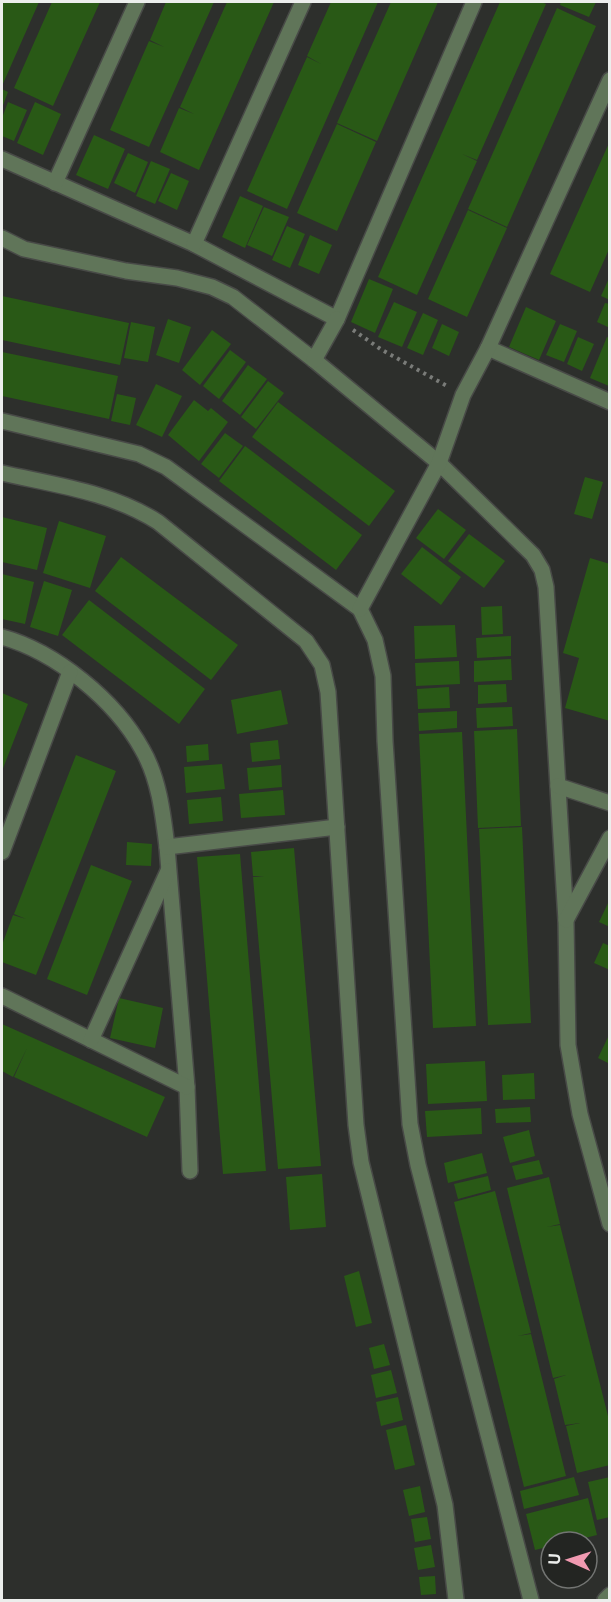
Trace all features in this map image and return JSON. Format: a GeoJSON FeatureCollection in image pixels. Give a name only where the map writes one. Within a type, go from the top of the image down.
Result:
{"type":"FeatureCollection","features":[{"type":"Feature","properties":{"kind":"street"},"geometry":{"type":"LineString","coordinates":[[55,183],[137,2]]}},
{"type":"Feature","properties":{"kind":"street"},"geometry":{"type":"LineString","coordinates":[[194,244],[303,2]]}},
{"type":"Feature","properties":{"kind":"street"},"geometry":{"type":"LineString","coordinates":[[314,360],[337,319],[474,2]]}},
{"type":"Feature","properties":{"kind":"street"},"geometry":{"type":"LineString","coordinates":[[360,609],[439,463],[463,394],[488,348],[609,80]]}},
{"type":"Feature","properties":{"kind":"street"},"geometry":{"type":"LineString","coordinates":[[2,159],[194,244],[337,319]]}},
{"type":"Feature","properties":{"kind":"street"},"geometry":{"type":"LineString","coordinates":[[2,238],[24,249],[126,271],[177,278],[212,287],[233,297],[439,463],[533,555],[542,570],[546,587],[566,921],[568,1045],[580,1114],[609,1221]]}},
{"type":"Feature","properties":{"kind":"street"},"geometry":{"type":"LineString","coordinates":[[488,348],[609,402]]}},
{"type":"Feature","properties":{"kind":"street"},"geometry":{"type":"LineString","coordinates":[[2,421],[139,454],[166,467],[360,609],[375,640],[383,676],[385,741],[410,1124],[417,1165],[531,1600]]}},
{"type":"Feature","properties":{"kind":"street"},"geometry":{"type":"LineString","coordinates":[[2,473],[111,498],[139,510],[158,522],[306,641],[322,665],[328,692],[356,1125],[361,1162],[445,1504],[456,1600]]}},
{"type":"Feature","properties":{"kind":"street"},"geometry":{"type":"LineString","coordinates":[[2,637],[49,658],[92,687],[143,750],[154,777],[162,809],[167,847],[187,1088],[190,1171]]}},
{"type":"Feature","properties":{"kind":"street"},"geometry":{"type":"LineString","coordinates":[[2,852],[70,672]]}},
{"type":"Feature","properties":{"kind":"street"},"geometry":{"type":"LineString","coordinates":[[558,786],[609,803]]}},
{"type":"Feature","properties":{"kind":"street"},"geometry":{"type":"LineString","coordinates":[[167,847],[337,827]]}},
{"type":"Feature","properties":{"kind":"street"},"geometry":{"type":"LineString","coordinates":[[566,921],[609,838]]}},
{"type":"Feature","properties":{"kind":"street"},"geometry":{"type":"LineString","coordinates":[[91,1040],[168,870]]}},
{"type":"Feature","properties":{"kind":"street"},"geometry":{"type":"LineString","coordinates":[[2,996],[187,1088]]}},
{"type":"Feature","properties":{"kind":"street"},"geometry":{"type":"LineString","coordinates":[[605,1600],[609,1594]]}},
{"type":"Feature","properties":{"kind":"path"},"geometry":{"type":"LineString","coordinates":[[337,319],[382,350],[463,394]]}},
{"type":"Feature","properties":{"kind":"building"},"geometry":{"type":"Polygon","coordinates":[[[2,2],[39,2],[2,86],[2,2]]]}},
{"type":"Feature","properties":{"kind":"building"},"geometry":{"type":"Polygon","coordinates":[[[52,2],[100,2],[53,106],[14,88],[52,2]]]}},
{"type":"Feature","properties":{"kind":"building"},"geometry":{"type":"Polygon","coordinates":[[[166,2],[214,2],[149,147],[110,130],[149,41],[164,47],[150,40],[166,2]]]}},
{"type":"Feature","properties":{"kind":"building"},"geometry":{"type":"Polygon","coordinates":[[[227,2],[274,2],[199,170],[160,152],[179,108],[194,114],[180,107],[227,2]]]}},
{"type":"Feature","properties":{"kind":"building"},"geometry":{"type":"Polygon","coordinates":[[[331,2],[378,2],[287,209],[247,191],[307,57],[321,64],[307,56],[331,2]]]}},
{"type":"Feature","properties":{"kind":"building"},"geometry":{"type":"Polygon","coordinates":[[[391,2],[438,2],[377,141],[337,123],[391,2]]]}},
{"type":"Feature","properties":{"kind":"building"},"geometry":{"type":"Polygon","coordinates":[[[500,2],[546,4],[477,160],[462,154],[477,161],[417,295],[378,277],[500,2]]]}},
{"type":"Feature","properties":{"kind":"building"},"geometry":{"type":"Polygon","coordinates":[[[561,2],[596,2],[589,17],[560,5],[561,2]]]}},
{"type":"Feature","properties":{"kind":"building"},"geometry":{"type":"Polygon","coordinates":[[[557,8],[596,26],[507,227],[468,209],[557,8]]]}},
{"type":"Feature","properties":{"kind":"building"},"geometry":{"type":"Polygon","coordinates":[[[2,89],[8,92],[2,108],[2,89]]]}},
{"type":"Feature","properties":{"kind":"building"},"geometry":{"type":"Polygon","coordinates":[[[8,102],[27,110],[14,141],[2,136],[2,118],[8,102]]]}},
{"type":"Feature","properties":{"kind":"building"},"geometry":{"type":"Polygon","coordinates":[[[35,102],[61,114],[43,155],[17,143],[35,102]]]}},
{"type":"Feature","properties":{"kind":"building"},"geometry":{"type":"Polygon","coordinates":[[[337,124],[376,142],[337,231],[297,213],[337,124]]]}},
{"type":"Feature","properties":{"kind":"building"},"geometry":{"type":"Polygon","coordinates":[[[94,135],[125,149],[108,189],[76,175],[94,135]]]}},
{"type":"Feature","properties":{"kind":"building"},"geometry":{"type":"Polygon","coordinates":[[[610,141],[610,247],[590,292],[550,274],[610,141]]]}},
{"type":"Feature","properties":{"kind":"building"},"geometry":{"type":"Polygon","coordinates":[[[128,153],[148,162],[135,193],[114,183],[128,153]]]}},
{"type":"Feature","properties":{"kind":"building"},"geometry":{"type":"Polygon","coordinates":[[[151,161],[170,169],[155,204],[136,196],[151,161]]]}},
{"type":"Feature","properties":{"kind":"building"},"geometry":{"type":"Polygon","coordinates":[[[171,173],[189,181],[177,210],[158,201],[171,173]]]}},
{"type":"Feature","properties":{"kind":"building"},"geometry":{"type":"Polygon","coordinates":[[[240,196],[263,206],[245,248],[222,237],[240,196]]]}},
{"type":"Feature","properties":{"kind":"building"},"geometry":{"type":"Polygon","coordinates":[[[264,207],[289,217],[272,256],[247,245],[264,207]]]}},
{"type":"Feature","properties":{"kind":"building"},"geometry":{"type":"Polygon","coordinates":[[[468,210],[507,228],[467,317],[428,299],[468,210]]]}},
{"type":"Feature","properties":{"kind":"building"},"geometry":{"type":"Polygon","coordinates":[[[287,226],[305,234],[290,268],[272,260],[287,226]]]}},
{"type":"Feature","properties":{"kind":"building"},"geometry":{"type":"Polygon","coordinates":[[[310,235],[332,245],[319,274],[298,265],[310,235]]]}},
{"type":"Feature","properties":{"kind":"building"},"geometry":{"type":"Polygon","coordinates":[[[610,276],[610,300],[601,296],[610,276]]]}},
{"type":"Feature","properties":{"kind":"building"},"geometry":{"type":"Polygon","coordinates":[[[369,279],[393,289],[375,333],[351,322],[369,279]]]}},
{"type":"Feature","properties":{"kind":"building"},"geometry":{"type":"Polygon","coordinates":[[[2,296],[129,323],[120,365],[2,340],[2,296]]]}},
{"type":"Feature","properties":{"kind":"building"},"geometry":{"type":"Polygon","coordinates":[[[394,302],[417,312],[402,347],[378,337],[394,302]]]}},
{"type":"Feature","properties":{"kind":"building"},"geometry":{"type":"Polygon","coordinates":[[[605,303],[610,304],[610,328],[597,322],[605,303]]]}},
{"type":"Feature","properties":{"kind":"building"},"geometry":{"type":"Polygon","coordinates":[[[526,307],[556,321],[539,360],[509,347],[526,307]]]}},
{"type":"Feature","properties":{"kind":"building"},"geometry":{"type":"Polygon","coordinates":[[[423,313],[438,320],[423,355],[407,348],[423,313]]]}},
{"type":"Feature","properties":{"kind":"building"},"geometry":{"type":"Polygon","coordinates":[[[168,319],[191,327],[179,363],[156,355],[168,319]]]}},
{"type":"Feature","properties":{"kind":"building"},"geometry":{"type":"Polygon","coordinates":[[[131,322],[155,327],[148,362],[124,358],[131,322]]]}},
{"type":"Feature","properties":{"kind":"building"},"geometry":{"type":"Polygon","coordinates":[[[442,324],[459,332],[449,356],[432,348],[442,324]]]}},
{"type":"Feature","properties":{"kind":"building"},"geometry":{"type":"Polygon","coordinates":[[[560,324],[577,331],[564,362],[546,355],[560,324]]]}},
{"type":"Feature","properties":{"kind":"building"},"geometry":{"type":"Polygon","coordinates":[[[212,330],[231,344],[200,385],[182,370],[212,330]]]}},
{"type":"Feature","properties":{"kind":"building"},"geometry":{"type":"Polygon","coordinates":[[[578,337],[594,344],[582,371],[567,364],[578,337]]]}},
{"type":"Feature","properties":{"kind":"building"},"geometry":{"type":"Polygon","coordinates":[[[607,337],[610,338],[609,386],[590,378],[607,337]]]}},
{"type":"Feature","properties":{"kind":"building"},"geometry":{"type":"Polygon","coordinates":[[[230,350],[246,362],[219,399],[203,386],[230,350]]]}},
{"type":"Feature","properties":{"kind":"building"},"geometry":{"type":"Polygon","coordinates":[[[2,352],[118,376],[109,419],[2,396],[2,352]]]}},
{"type":"Feature","properties":{"kind":"building"},"geometry":{"type":"Polygon","coordinates":[[[248,365],[267,379],[240,415],[222,401],[248,365]]]}},
{"type":"Feature","properties":{"kind":"building"},"geometry":{"type":"Polygon","coordinates":[[[268,381],[284,393],[256,429],[241,417],[268,381]]]}},
{"type":"Feature","properties":{"kind":"building"},"geometry":{"type":"Polygon","coordinates":[[[156,384],[182,396],[162,437],[136,425],[156,384]]]}},
{"type":"Feature","properties":{"kind":"building"},"geometry":{"type":"Polygon","coordinates":[[[117,394],[136,398],[130,425],[111,421],[117,394]]]}},
{"type":"Feature","properties":{"kind":"building"},"geometry":{"type":"Polygon","coordinates":[[[194,400],[208,411],[211,408],[228,422],[199,461],[168,435],[194,400]]]}},
{"type":"Feature","properties":{"kind":"building"},"geometry":{"type":"Polygon","coordinates":[[[278,402],[395,491],[369,526],[252,437],[278,402]]]}},
{"type":"Feature","properties":{"kind":"building"},"geometry":{"type":"Polygon","coordinates":[[[225,433],[243,446],[219,478],[201,464],[225,433]]]}},
{"type":"Feature","properties":{"kind":"building"},"geometry":{"type":"Polygon","coordinates":[[[245,446],[362,535],[336,570],[219,481],[245,446]]]}},
{"type":"Feature","properties":{"kind":"building"},"geometry":{"type":"Polygon","coordinates":[[[585,477],[603,482],[592,519],[574,514],[585,477]]]}},
{"type":"Feature","properties":{"kind":"building"},"geometry":{"type":"Polygon","coordinates":[[[438,509],[466,530],[444,559],[416,538],[438,509]]]}},
{"type":"Feature","properties":{"kind":"building"},"geometry":{"type":"Polygon","coordinates":[[[2,517],[47,528],[37,570],[2,562],[2,517]]]}},
{"type":"Feature","properties":{"kind":"building"},"geometry":{"type":"Polygon","coordinates":[[[59,521],[106,536],[90,588],[43,573],[59,521]]]}},
{"type":"Feature","properties":{"kind":"building"},"geometry":{"type":"Polygon","coordinates":[[[469,534],[505,561],[484,588],[448,561],[469,534]]]}},
{"type":"Feature","properties":{"kind":"building"},"geometry":{"type":"Polygon","coordinates":[[[422,547],[461,577],[441,605],[401,574],[422,547]]]}},
{"type":"Feature","properties":{"kind":"building"},"geometry":{"type":"Polygon","coordinates":[[[121,557],[238,645],[211,680],[95,591],[121,557]]]}},
{"type":"Feature","properties":{"kind":"building"},"geometry":{"type":"Polygon","coordinates":[[[590,558],[610,564],[610,721],[565,708],[579,658],[563,653],[590,558]]]}},
{"type":"Feature","properties":{"kind":"building"},"geometry":{"type":"Polygon","coordinates":[[[2,574],[34,582],[25,624],[2,619],[2,574]]]}},
{"type":"Feature","properties":{"kind":"building"},"geometry":{"type":"Polygon","coordinates":[[[44,581],[72,590],[58,636],[30,627],[44,581]]]}},
{"type":"Feature","properties":{"kind":"building"},"geometry":{"type":"Polygon","coordinates":[[[89,600],[205,689],[179,724],[62,635],[89,600]]]}},
{"type":"Feature","properties":{"kind":"building"},"geometry":{"type":"Polygon","coordinates":[[[502,606],[503,634],[482,635],[481,607],[502,606]]]}},
{"type":"Feature","properties":{"kind":"building"},"geometry":{"type":"Polygon","coordinates":[[[455,625],[457,657],[415,659],[414,626],[455,625]]]}},
{"type":"Feature","properties":{"kind":"building"},"geometry":{"type":"Polygon","coordinates":[[[511,636],[511,656],[477,658],[476,638],[511,636]]]}},
{"type":"Feature","properties":{"kind":"building"},"geometry":{"type":"Polygon","coordinates":[[[511,659],[512,680],[474,682],[474,661],[511,659]]]}},
{"type":"Feature","properties":{"kind":"building"},"geometry":{"type":"Polygon","coordinates":[[[459,661],[460,684],[416,686],[415,663],[459,661]]]}},
{"type":"Feature","properties":{"kind":"building"},"geometry":{"type":"Polygon","coordinates":[[[506,684],[507,702],[478,704],[478,685],[506,684]]]}},
{"type":"Feature","properties":{"kind":"building"},"geometry":{"type":"Polygon","coordinates":[[[449,687],[450,708],[418,709],[417,689],[449,687]]]}},
{"type":"Feature","properties":{"kind":"building"},"geometry":{"type":"Polygon","coordinates":[[[281,690],[288,724],[237,734],[231,700],[281,690]]]}},
{"type":"Feature","properties":{"kind":"building"},"geometry":{"type":"Polygon","coordinates":[[[2,693],[28,704],[2,771],[2,693]]]}},
{"type":"Feature","properties":{"kind":"building"},"geometry":{"type":"Polygon","coordinates":[[[512,707],[513,726],[477,728],[476,708],[512,707]]]}},
{"type":"Feature","properties":{"kind":"building"},"geometry":{"type":"Polygon","coordinates":[[[457,711],[457,728],[419,731],[418,713],[457,711]]]}},
{"type":"Feature","properties":{"kind":"building"},"geometry":{"type":"Polygon","coordinates":[[[517,729],[521,826],[478,828],[474,731],[517,729]]]}},
{"type":"Feature","properties":{"kind":"building"},"geometry":{"type":"Polygon","coordinates":[[[462,732],[476,1026],[433,1028],[419,734],[462,732]]]}},
{"type":"Feature","properties":{"kind":"building"},"geometry":{"type":"Polygon","coordinates":[[[278,740],[280,759],[252,762],[250,743],[278,740]]]}},
{"type":"Feature","properties":{"kind":"building"},"geometry":{"type":"Polygon","coordinates":[[[208,744],[209,760],[187,762],[186,746],[208,744]]]}},
{"type":"Feature","properties":{"kind":"building"},"geometry":{"type":"Polygon","coordinates":[[[76,755],[116,771],[36,975],[2,962],[2,945],[13,915],[26,919],[14,914],[76,755]]]}},
{"type":"Feature","properties":{"kind":"building"},"geometry":{"type":"Polygon","coordinates":[[[222,764],[225,789],[186,793],[184,767],[222,764]]]}},
{"type":"Feature","properties":{"kind":"building"},"geometry":{"type":"Polygon","coordinates":[[[281,765],[282,787],[249,790],[247,768],[281,765]]]}},
{"type":"Feature","properties":{"kind":"building"},"geometry":{"type":"Polygon","coordinates":[[[283,790],[285,815],[241,818],[239,794],[283,790]]]}},
{"type":"Feature","properties":{"kind":"building"},"geometry":{"type":"Polygon","coordinates":[[[221,797],[223,821],[189,824],[187,800],[221,797]]]}},
{"type":"Feature","properties":{"kind":"building"},"geometry":{"type":"Polygon","coordinates":[[[522,827],[531,1023],[488,1025],[479,829],[522,827]]]}},
{"type":"Feature","properties":{"kind":"building"},"geometry":{"type":"Polygon","coordinates":[[[127,842],[152,844],[151,866],[126,865],[127,842]]]}},
{"type":"Feature","properties":{"kind":"building"},"geometry":{"type":"Polygon","coordinates":[[[294,848],[321,1166],[278,1169],[253,877],[264,876],[253,876],[251,852],[294,848]]]}},
{"type":"Feature","properties":{"kind":"building"},"geometry":{"type":"Polygon","coordinates":[[[240,854],[266,1171],[223,1174],[197,857],[240,854]]]}},
{"type":"Feature","properties":{"kind":"building"},"geometry":{"type":"Polygon","coordinates":[[[91,865],[132,881],[87,995],[47,979],[91,865]]]}},
{"type":"Feature","properties":{"kind":"building"},"geometry":{"type":"Polygon","coordinates":[[[610,899],[610,927],[599,922],[610,899]]]}},
{"type":"Feature","properties":{"kind":"building"},"geometry":{"type":"Polygon","coordinates":[[[603,943],[610,946],[610,970],[594,963],[603,943]]]}},
{"type":"Feature","properties":{"kind":"building"},"geometry":{"type":"Polygon","coordinates":[[[119,998],[163,1008],[155,1048],[110,1038],[119,998]]]}},
{"type":"Feature","properties":{"kind":"building"},"geometry":{"type":"Polygon","coordinates":[[[2,1024],[165,1097],[147,1137],[14,1077],[27,1048],[13,1077],[2,1071],[2,1024]]]}},
{"type":"Feature","properties":{"kind":"building"},"geometry":{"type":"Polygon","coordinates":[[[610,1033],[610,1064],[598,1058],[610,1033]]]}},
{"type":"Feature","properties":{"kind":"building"},"geometry":{"type":"Polygon","coordinates":[[[485,1061],[487,1101],[428,1104],[426,1064],[485,1061]]]}},
{"type":"Feature","properties":{"kind":"building"},"geometry":{"type":"Polygon","coordinates":[[[534,1073],[535,1099],[503,1100],[502,1075],[534,1073]]]}},
{"type":"Feature","properties":{"kind":"building"},"geometry":{"type":"Polygon","coordinates":[[[530,1107],[531,1122],[496,1123],[495,1109],[530,1107]]]}},
{"type":"Feature","properties":{"kind":"building"},"geometry":{"type":"Polygon","coordinates":[[[481,1108],[482,1134],[427,1137],[425,1111],[481,1108]]]}},
{"type":"Feature","properties":{"kind":"building"},"geometry":{"type":"Polygon","coordinates":[[[529,1130],[535,1156],[510,1163],[503,1137],[529,1130]]]}},
{"type":"Feature","properties":{"kind":"building"},"geometry":{"type":"Polygon","coordinates":[[[482,1153],[487,1173],[448,1183],[444,1163],[482,1153]]]}},
{"type":"Feature","properties":{"kind":"building"},"geometry":{"type":"Polygon","coordinates":[[[539,1160],[543,1174],[516,1180],[512,1166],[539,1160]]]}},
{"type":"Feature","properties":{"kind":"building"},"geometry":{"type":"Polygon","coordinates":[[[322,1174],[326,1227],[290,1230],[286,1177],[322,1174]]]}},
{"type":"Feature","properties":{"kind":"building"},"geometry":{"type":"Polygon","coordinates":[[[488,1176],[491,1190],[458,1199],[454,1184],[488,1176]]]}},
{"type":"Feature","properties":{"kind":"building"},"geometry":{"type":"Polygon","coordinates":[[[549,1177],[560,1224],[547,1227],[560,1225],[610,1424],[610,1465],[577,1473],[566,1426],[580,1423],[565,1425],[554,1379],[566,1375],[553,1378],[507,1188],[549,1177]]]}},
{"type":"Feature","properties":{"kind":"building"},"geometry":{"type":"Polygon","coordinates":[[[495,1191],[531,1333],[518,1336],[531,1334],[566,1476],[524,1487],[454,1202],[495,1191]]]}},
{"type":"Feature","properties":{"kind":"building"},"geometry":{"type":"Polygon","coordinates":[[[359,1271],[372,1323],[356,1327],[344,1276],[359,1271]]]}},
{"type":"Feature","properties":{"kind":"building"},"geometry":{"type":"Polygon","coordinates":[[[384,1344],[390,1365],[374,1369],[369,1348],[384,1344]]]}},
{"type":"Feature","properties":{"kind":"building"},"geometry":{"type":"Polygon","coordinates":[[[391,1370],[397,1393],[376,1398],[371,1375],[391,1370]]]}},
{"type":"Feature","properties":{"kind":"building"},"geometry":{"type":"Polygon","coordinates":[[[398,1397],[403,1420],[381,1426],[376,1402],[398,1397]]]}},
{"type":"Feature","properties":{"kind":"building"},"geometry":{"type":"Polygon","coordinates":[[[406,1425],[415,1465],[395,1470],[386,1430],[406,1425]]]}},
{"type":"Feature","properties":{"kind":"building"},"geometry":{"type":"Polygon","coordinates":[[[574,1477],[579,1495],[524,1509],[520,1491],[574,1477]]]}},
{"type":"Feature","properties":{"kind":"building"},"geometry":{"type":"Polygon","coordinates":[[[610,1477],[610,1517],[597,1520],[588,1482],[610,1477]]]}},
{"type":"Feature","properties":{"kind":"building"},"geometry":{"type":"Polygon","coordinates":[[[420,1486],[425,1512],[409,1516],[403,1490],[420,1486]]]}},
{"type":"Feature","properties":{"kind":"building"},"geometry":{"type":"Polygon","coordinates":[[[588,1498],[596,1530],[539,1530],[539,1549],[535,1550],[526,1514],[588,1498]]]}},
{"type":"Feature","properties":{"kind":"building"},"geometry":{"type":"Polygon","coordinates":[[[427,1517],[431,1539],[415,1542],[411,1519],[427,1517]]]}},
{"type":"Feature","properties":{"kind":"building"},"geometry":{"type":"Polygon","coordinates":[[[431,1545],[435,1567],[418,1570],[414,1548],[431,1545]]]}},
{"type":"Feature","properties":{"kind":"building"},"geometry":{"type":"Polygon","coordinates":[[[435,1576],[436,1594],[421,1595],[419,1577],[435,1576]]]}}]}
